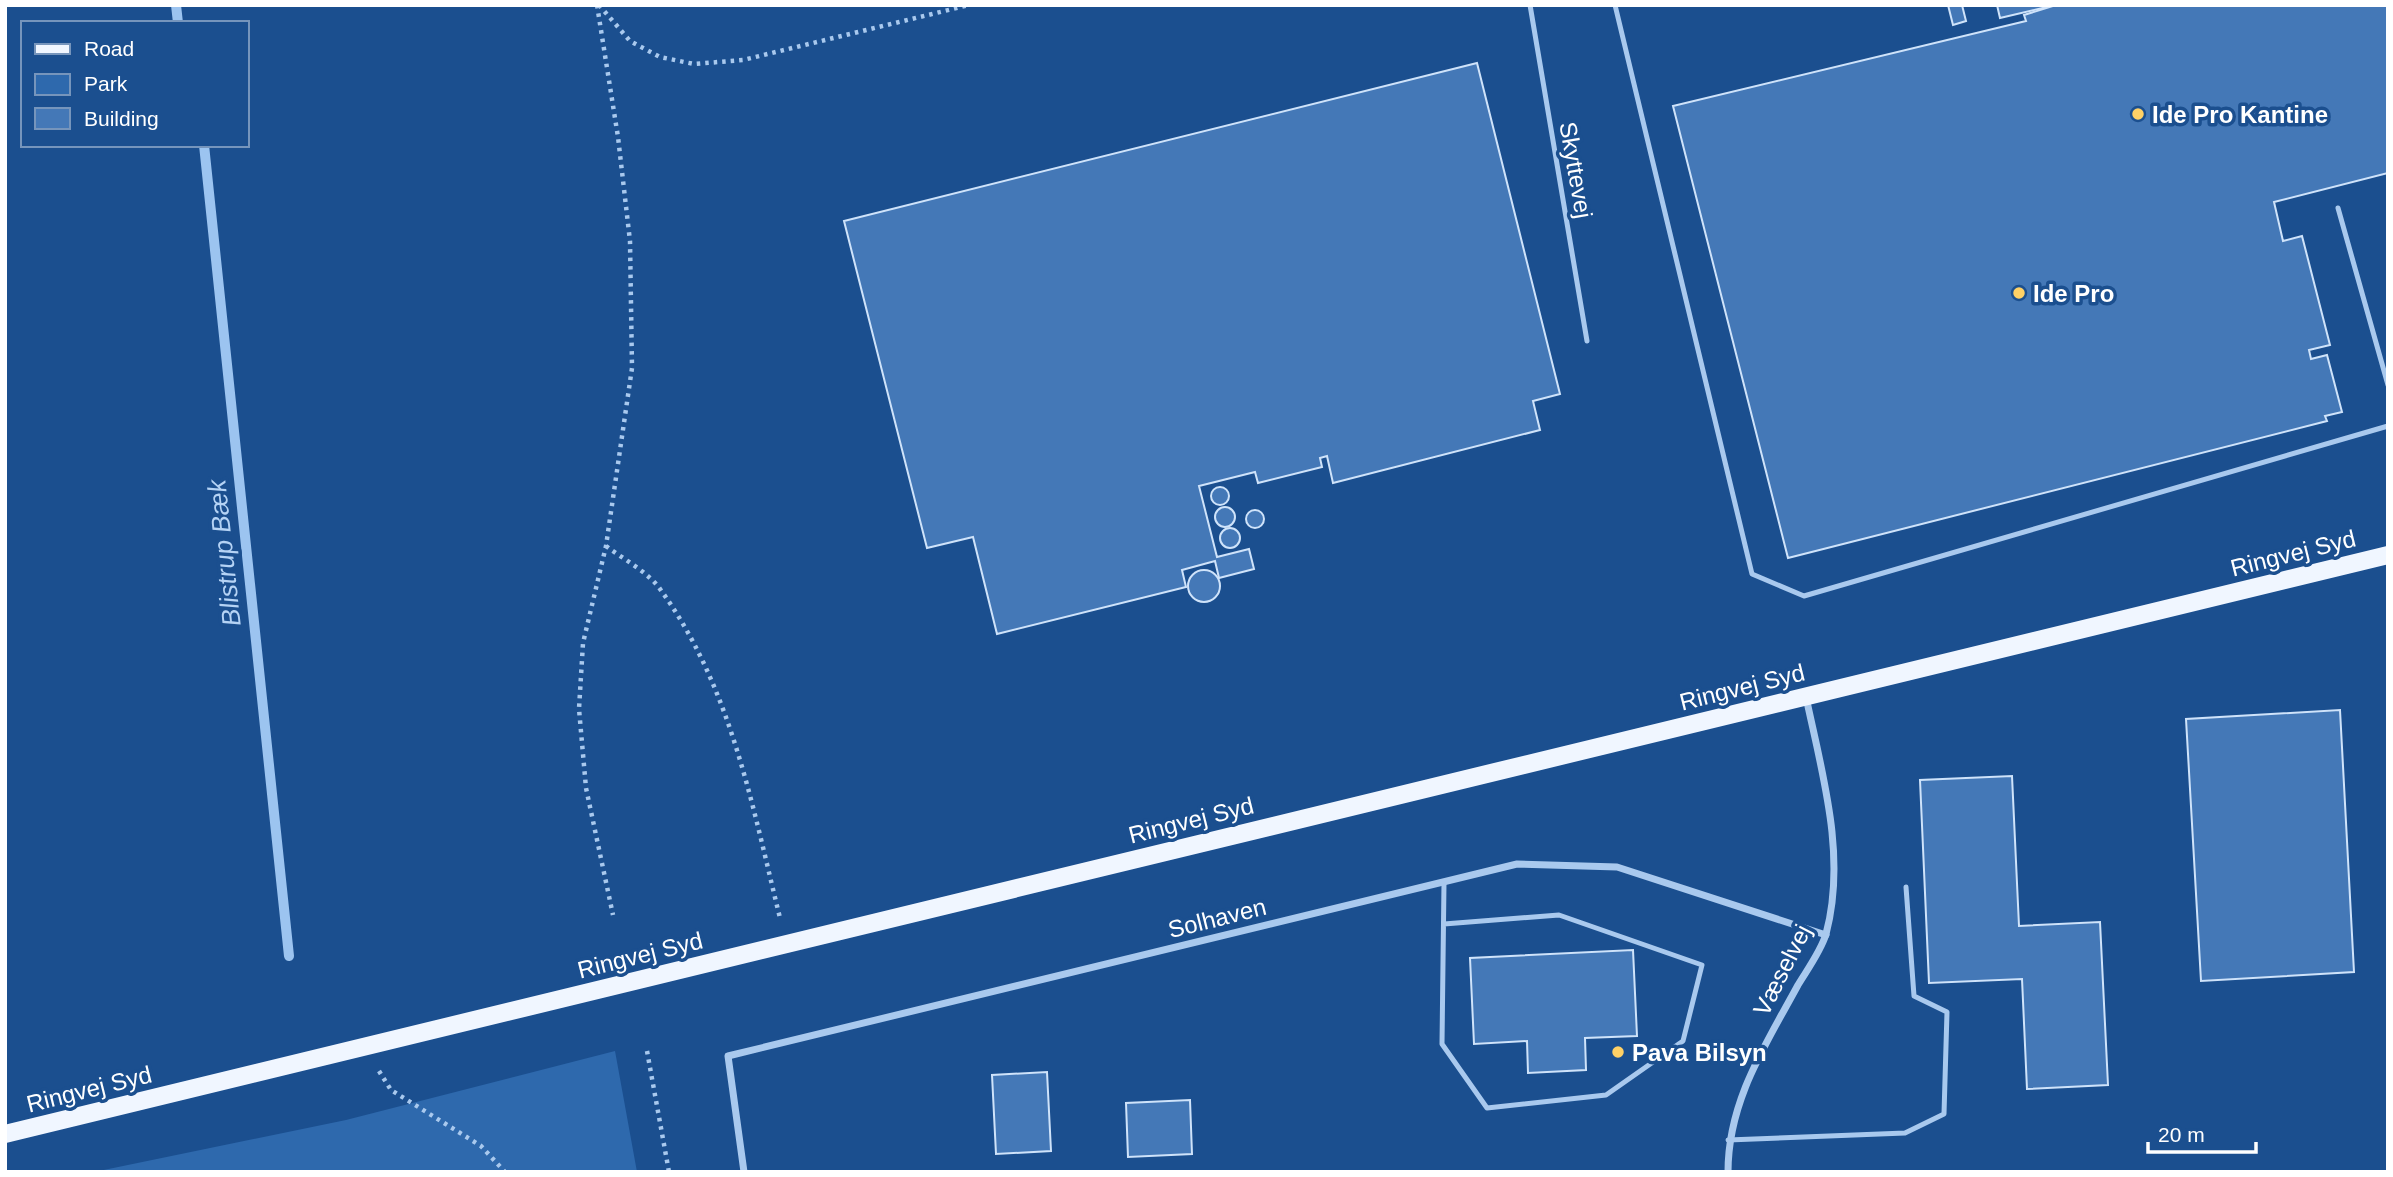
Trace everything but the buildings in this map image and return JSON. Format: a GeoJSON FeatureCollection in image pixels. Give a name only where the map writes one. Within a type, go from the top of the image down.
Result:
{"type":"FeatureCollection","features":[{"type":"Feature","properties":{"kind":"main road","name":"Ringvej Syd"},"geometry":{"type":"LineString","coordinates":[[5,1134],[2388,555]]}},
{"type":"Feature","properties":{"kind":"street","name":"Væselvej"},"geometry":{"type":"LineString","coordinates":[[1728,1172],[1728,1140],[1747,1077],[1826,935],[1833,880],[1832,822],[1806,696]]}},
{"type":"Feature","properties":{"kind":"street","name":"Solhaven"},"geometry":{"type":"LineString","coordinates":[[744,1172],[728,1056],[1517,864],[1618,867],[1826,935]]}},
{"type":"Feature","properties":{"kind":"lane","name":"Skyttevej"},"geometry":{"type":"LineString","coordinates":[[1530,5],[1587,341]]}},
{"type":"Feature","properties":{"kind":"lane"},"geometry":{"type":"LineString","coordinates":[[1615,5],[1752,574],[1804,596],[2388,426]]}},
{"type":"Feature","properties":{"kind":"lane"},"geometry":{"type":"LineString","coordinates":[[2338,208],[2388,385]]}},
{"type":"Feature","properties":{"kind":"lane"},"geometry":{"type":"LineString","coordinates":[[1444,883],[1442,1044],[1487,1108],[1606,1095],[1683,1041],[1703,965],[1559,915],[1444,924]]}},
{"type":"Feature","properties":{"kind":"lane"},"geometry":{"type":"LineString","coordinates":[[1728,1140],[1905,1133],[1944,1114],[1947,1012],[1914,996],[1906,887]]}},
{"type":"Feature","properties":{"kind":"path"},"geometry":{"type":"LineString","coordinates":[[598,5],[630,41],[660,57],[694,64],[743,60],[969,5]]}},
{"type":"Feature","properties":{"kind":"path"},"geometry":{"type":"LineString","coordinates":[[598,5],[630,241],[632,355],[606,545],[583,643],[579,709],[586,788],[613,915]]}},
{"type":"Feature","properties":{"kind":"path"},"geometry":{"type":"LineString","coordinates":[[606,545],[659,587],[702,658],[738,748],[787,945]]}},
{"type":"Feature","properties":{"kind":"path"},"geometry":{"type":"LineString","coordinates":[[364,1047],[391,1090],[481,1146],[505,1172]]}},
{"type":"Feature","properties":{"kind":"path"},"geometry":{"type":"LineString","coordinates":[[647,1051],[669,1172]]}},
{"type":"Feature","properties":{"kind":"green space"},"geometry":{"type":"Polygon","coordinates":[[[615,1051],[637,1172],[94,1172],[346,1120],[615,1051]]]}},
{"type":"Feature","properties":{"kind":"waterway","name":"Blistrup Bæk"},"geometry":{"type":"LineString","coordinates":[[176,5],[178,21]]}},
{"type":"Feature","properties":{"kind":"waterway","name":"Blistrup Bæk"},"geometry":{"type":"LineString","coordinates":[[204,147],[289,956]]}},
{"type":"Feature","properties":{"kind":"place","name":"Ide Pro Kantine"},"geometry":{"type":"Point","coordinates":[2138,114]}},
{"type":"Feature","properties":{"kind":"place","name":"Ide Pro"},"geometry":{"type":"Point","coordinates":[2019,293]}},
{"type":"Feature","properties":{"kind":"place","name":"Pava Bilsyn"},"geometry":{"type":"Point","coordinates":[1618,1052]}}]}
